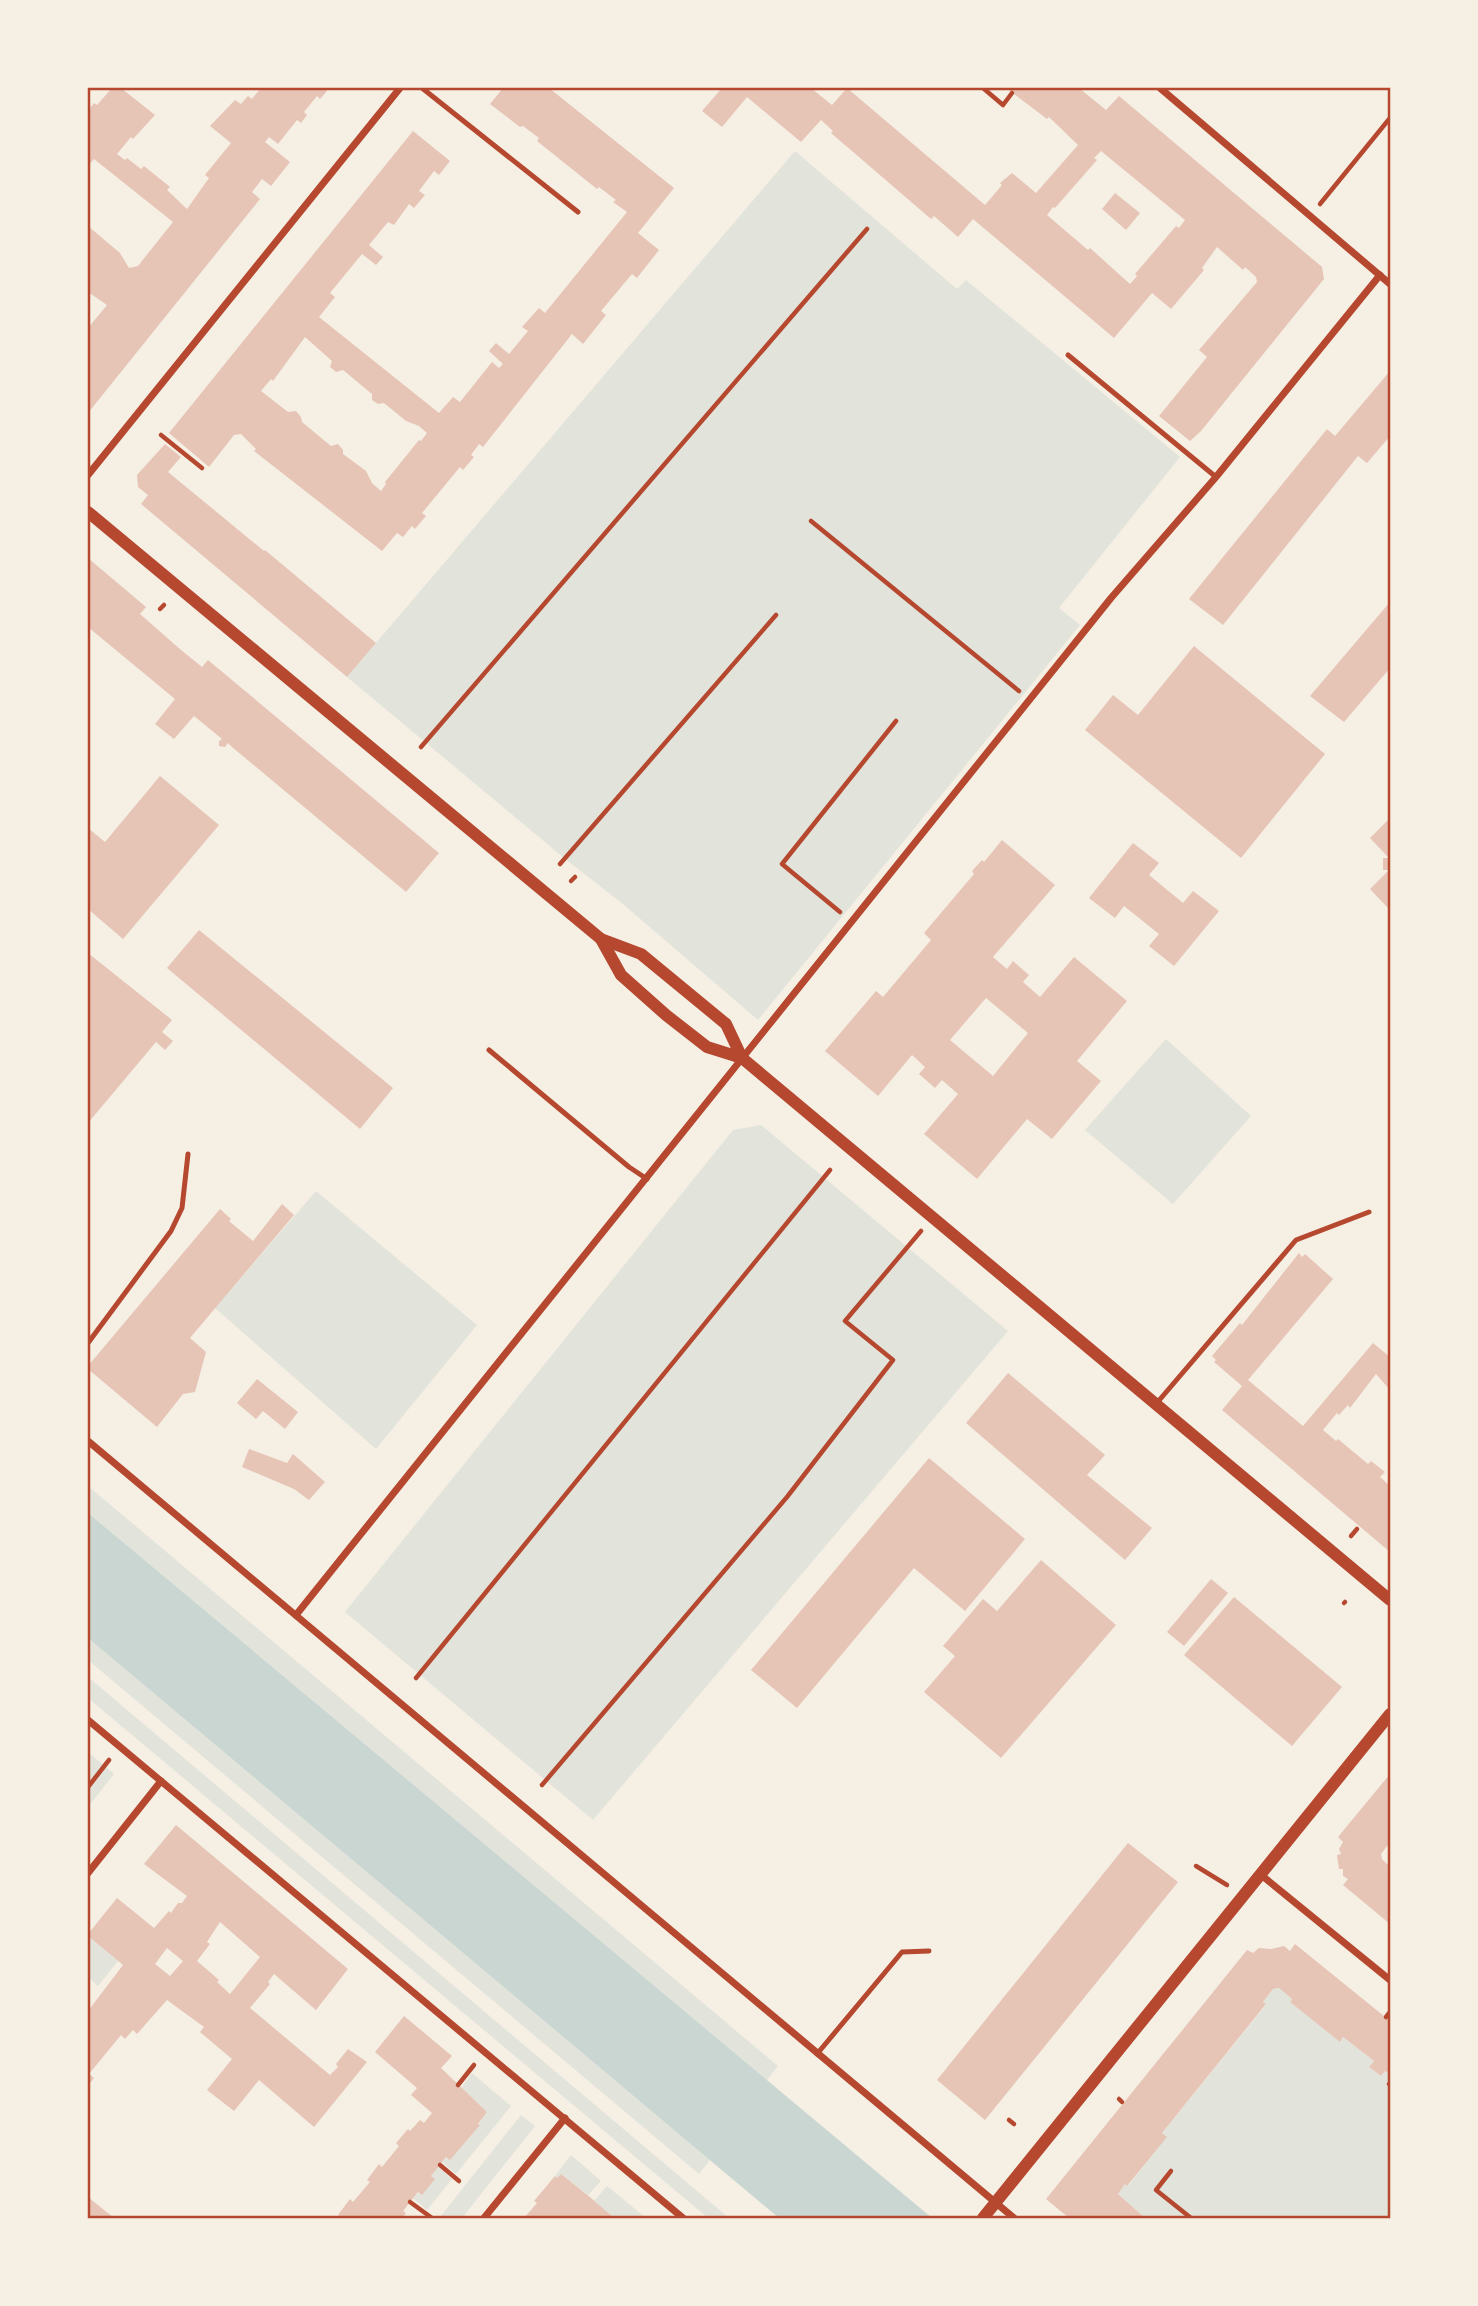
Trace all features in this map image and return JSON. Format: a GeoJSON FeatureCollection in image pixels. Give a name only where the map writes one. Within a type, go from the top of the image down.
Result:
{"type":"FeatureCollection","features":[{"type":"Feature","properties":{"kind":"street"},"geometry":{"type":"LineString","coordinates":[[88,475],[400,88]]}},
{"type":"Feature","properties":{"kind":"street"},"geometry":{"type":"LineString","coordinates":[[1160,88],[1391,284]]}},
{"type":"Feature","properties":{"kind":"street"},"geometry":{"type":"LineString","coordinates":[[296,1615],[1111,598],[1216,477],[1380,275]]}},
{"type":"Feature","properties":{"kind":"street"},"geometry":{"type":"LineString","coordinates":[[88,512],[601,939],[641,954],[726,1024],[743,1058]]}},
{"type":"Feature","properties":{"kind":"street"},"geometry":{"type":"LineString","coordinates":[[601,939],[621,975],[666,1015],[707,1046],[743,1058],[1391,1600]]}},
{"type":"Feature","properties":{"kind":"street"},"geometry":{"type":"LineString","coordinates":[[88,1441],[1014,2218]]}},
{"type":"Feature","properties":{"kind":"street"},"geometry":{"type":"LineString","coordinates":[[983,2218],[1391,1714]]}},
{"type":"Feature","properties":{"kind":"street"},"geometry":{"type":"LineString","coordinates":[[88,1720],[683,2218]]}},
{"type":"Feature","properties":{"kind":"street"},"geometry":{"type":"LineString","coordinates":[[88,1873],[161,1781]]}},
{"type":"Feature","properties":{"kind":"street"},"geometry":{"type":"LineString","coordinates":[[1260,1874],[1391,1980]]}},
{"type":"Feature","properties":{"kind":"street"},"geometry":{"type":"LineString","coordinates":[[485,2218],[565,2118]]}},
{"type":"Feature","properties":{"kind":"lane"},"geometry":{"type":"LineString","coordinates":[[422,88],[578,212]]}},
{"type":"Feature","properties":{"kind":"lane"},"geometry":{"type":"LineString","coordinates":[[1068,355],[1216,477]]}},
{"type":"Feature","properties":{"kind":"lane"},"geometry":{"type":"LineString","coordinates":[[489,1050],[629,1167],[647,1178]]}},
{"type":"Feature","properties":{"kind":"lane"},"geometry":{"type":"LineString","coordinates":[[88,1343],[171,1231],[182,1208],[188,1154]]}},
{"type":"Feature","properties":{"kind":"lane"},"geometry":{"type":"LineString","coordinates":[[1156,1404],[1296,1240],[1369,1212]]}},
{"type":"Feature","properties":{"kind":"lane"},"geometry":{"type":"LineString","coordinates":[[817,2054],[902,1952],[929,1951]]}},
{"type":"Feature","properties":{"kind":"path"},"geometry":{"type":"LineString","coordinates":[[983,88],[1003,105],[1012,93]]}},
{"type":"Feature","properties":{"kind":"path"},"geometry":{"type":"LineString","coordinates":[[1311,216],[1391,118]]}},
{"type":"Feature","properties":{"kind":"path"},"geometry":{"type":"LineString","coordinates":[[421,747],[867,229]]}},
{"type":"Feature","properties":{"kind":"path"},"geometry":{"type":"LineString","coordinates":[[161,435],[202,468]]}},
{"type":"Feature","properties":{"kind":"path"},"geometry":{"type":"LineString","coordinates":[[811,522],[1031,700]]}},
{"type":"Feature","properties":{"kind":"path"},"geometry":{"type":"LineString","coordinates":[[560,864],[776,615]]}},
{"type":"Feature","properties":{"kind":"path"},"geometry":{"type":"LineString","coordinates":[[852,921],[782,864],[896,721]]}},
{"type":"Feature","properties":{"kind":"path"},"geometry":{"type":"LineString","coordinates":[[416,1678],[830,1170]]}},
{"type":"Feature","properties":{"kind":"path"},"geometry":{"type":"LineString","coordinates":[[542,1785],[787,1497],[893,1360],[845,1321],[907,1247]]}},
{"type":"Feature","properties":{"kind":"path"},"geometry":{"type":"LineString","coordinates":[[1350,1536],[1356,1529]]}},
{"type":"Feature","properties":{"kind":"path"},"geometry":{"type":"LineString","coordinates":[[88,1787],[109,1760]]}},
{"type":"Feature","properties":{"kind":"path"},"geometry":{"type":"LineString","coordinates":[[1196,1866],[1219,1879],[1241,1897]]}},
{"type":"Feature","properties":{"kind":"path"},"geometry":{"type":"LineString","coordinates":[[1386,2017],[1391,2012]]}},
{"type":"Feature","properties":{"kind":"path"},"geometry":{"type":"LineString","coordinates":[[458,2085],[474,2065]]}},
{"type":"Feature","properties":{"kind":"path"},"geometry":{"type":"LineString","coordinates":[[440,2165],[459,2181]]}},
{"type":"Feature","properties":{"kind":"path"},"geometry":{"type":"LineString","coordinates":[[1171,2171],[1156,2190],[1191,2218]]}},
{"type":"Feature","properties":{"kind":"path"},"geometry":{"type":"LineString","coordinates":[[410,2202],[432,2218]]}},
{"type":"Feature","properties":{"kind":"shaded area"},"geometry":{"type":"Polygon","coordinates":[[[795,151],[957,289],[966,280],[1180,457],[1059,608],[1080,625],[758,1020],[624,905],[347,677],[795,151]]]}},
{"type":"Feature","properties":{"kind":"shaded area"},"geometry":{"type":"Polygon","coordinates":[[[1166,1039],[1251,1116],[1173,1204],[1085,1130],[1166,1039]]]}},
{"type":"Feature","properties":{"kind":"shaded area"},"geometry":{"type":"Polygon","coordinates":[[[761,1125],[1008,1331],[593,1820],[345,1612],[733,1130],[761,1125]]]}},
{"type":"Feature","properties":{"kind":"shaded area"},"geometry":{"type":"Polygon","coordinates":[[[316,1191],[477,1325],[376,1449],[215,1308],[316,1191]]]}},
{"type":"Feature","properties":{"kind":"shaded area"},"geometry":{"type":"Polygon","coordinates":[[[88,1486],[778,2066],[766,2081],[88,1513],[88,1486]]]}},
{"type":"Feature","properties":{"kind":"shaded area"},"geometry":{"type":"Polygon","coordinates":[[[88,1513],[932,2218],[779,2218],[88,1638],[88,1513]]]}},
{"type":"Feature","properties":{"kind":"shaded area"},"geometry":{"type":"Polygon","coordinates":[[[88,1638],[710,2160],[699,2174],[88,1660],[88,1638]]]}},
{"type":"Feature","properties":{"kind":"shaded area"},"geometry":{"type":"Polygon","coordinates":[[[88,1677],[729,2218],[708,2218],[88,1698],[88,1677]]]}},
{"type":"Feature","properties":{"kind":"shaded area"},"geometry":{"type":"Polygon","coordinates":[[[88,1752],[114,1774],[88,1807],[88,1752]]]}},
{"type":"Feature","properties":{"kind":"shaded area"},"geometry":{"type":"Polygon","coordinates":[[[88,1936],[118,1961],[98,1986],[88,1977],[88,1936]]]}},
{"type":"Feature","properties":{"kind":"shaded area"},"geometry":{"type":"Polygon","coordinates":[[[1279,1988],[1292,1999],[1290,2002],[1340,2041],[1343,2037],[1374,2061],[1369,2067],[1381,2076],[1385,2071],[1390,2075],[1390,2218],[1145,2218],[1118,2194],[1125,2184],[1128,2186],[1166,2137],[1162,2133],[1266,2005],[1263,2002],[1273,1989],[1279,1988]]]}},
{"type":"Feature","properties":{"kind":"shaded area"},"geometry":{"type":"Polygon","coordinates":[[[472,2073],[511,2106],[456,2174],[442,2162],[467,2141],[487,2112],[461,2088],[472,2073]]]}},
{"type":"Feature","properties":{"kind":"shaded area"},"geometry":{"type":"Polygon","coordinates":[[[521,2115],[535,2126],[462,2218],[440,2217],[521,2115]]]}},
{"type":"Feature","properties":{"kind":"shaded area"},"geometry":{"type":"Polygon","coordinates":[[[571,2155],[601,2181],[588,2195],[561,2174],[557,2178],[555,2176],[571,2155]]]}},
{"type":"Feature","properties":{"kind":"shaded area"},"geometry":{"type":"Polygon","coordinates":[[[438,2167],[452,2179],[427,2210],[413,2198],[434,2179],[431,2176],[438,2167]]]}},
{"type":"Feature","properties":{"kind":"shaded area"},"geometry":{"type":"Polygon","coordinates":[[[607,2186],[646,2218],[614,2218],[596,2204],[594,2201],[607,2186]]]}},
{"type":"Feature","properties":{"kind":"building"},"geometry":{"type":"Polygon","coordinates":[[[112,88],[121,88],[155,115],[117,154],[141,169],[144,166],[170,187],[167,190],[187,209],[209,178],[205,175],[231,143],[210,126],[235,100],[241,104],[248,96],[252,99],[261,88],[323,88],[327,91],[320,99],[317,96],[304,112],[307,115],[301,123],[297,120],[278,144],[269,137],[265,142],[290,162],[271,186],[262,179],[252,192],[260,199],[88,413],[88,328],[107,305],[88,292],[88,226],[120,253],[129,268],[138,266],[173,222],[94,159],[88,166],[88,111],[112,88]]]}},
{"type":"Feature","properties":{"kind":"building"},"geometry":{"type":"Polygon","coordinates":[[[503,88],[549,88],[674,188],[638,233],[659,250],[637,278],[632,274],[601,311],[606,315],[583,344],[572,334],[483,447],[479,444],[471,455],[474,457],[463,470],[460,467],[422,513],[426,516],[415,529],[412,526],[403,537],[397,533],[382,551],[254,451],[256,449],[241,434],[234,435],[209,467],[169,433],[413,131],[450,161],[439,175],[434,171],[419,191],[425,195],[414,208],[409,204],[394,225],[388,222],[369,245],[383,257],[376,265],[362,254],[330,293],[335,297],[319,317],[439,413],[453,397],[460,402],[492,362],[499,368],[503,364],[489,351],[496,343],[509,354],[528,331],[522,327],[539,308],[545,313],[627,212],[613,202],[616,200],[599,187],[597,189],[537,141],[539,138],[490,104],[503,88]],[[305,337],[273,381],[271,379],[261,391],[288,412],[296,411],[302,422],[331,446],[338,444],[343,454],[366,471],[372,483],[381,491],[385,482],[427,433],[419,426],[406,421],[384,403],[378,404],[372,400],[372,394],[343,370],[336,372],[330,367],[332,361],[305,337]]]}},
{"type":"Feature","properties":{"kind":"building"},"geometry":{"type":"Polygon","coordinates":[[[722,88],[811,88],[832,105],[847,88],[985,205],[1002,185],[1000,183],[1012,173],[1036,193],[1078,145],[1049,117],[1047,119],[1006,88],[1079,88],[1106,110],[1119,96],[1322,267],[1324,279],[1201,431],[1190,441],[1159,416],[1207,357],[1199,350],[1257,282],[1256,277],[1245,267],[1243,270],[1217,247],[1202,268],[1204,270],[1171,309],[1152,293],[1114,338],[973,219],[958,237],[934,216],[931,219],[831,133],[833,131],[821,120],[801,142],[747,97],[722,127],[702,111],[722,88]],[[1101,151],[1094,158],[1097,160],[1047,215],[1088,250],[1090,248],[1130,284],[1137,276],[1135,274],[1176,226],[1179,228],[1185,220],[1101,151]]]}},
{"type":"Feature","properties":{"kind":"building"},"geometry":{"type":"Polygon","coordinates":[[[1115,193],[1140,213],[1126,230],[1102,209],[1115,193]]]}},
{"type":"Feature","properties":{"kind":"building"},"geometry":{"type":"Polygon","coordinates":[[[1390,371],[1390,436],[1367,463],[1358,456],[1223,625],[1189,599],[1327,429],[1335,436],[1390,371]]]}},
{"type":"Feature","properties":{"kind":"building"},"geometry":{"type":"Polygon","coordinates":[[[165,444],[181,457],[168,472],[376,643],[347,677],[141,504],[148,495],[138,487],[137,475],[165,444]]]}},
{"type":"Feature","properties":{"kind":"building"},"geometry":{"type":"Polygon","coordinates":[[[88,558],[146,607],[140,614],[181,650],[202,667],[208,660],[439,853],[406,892],[228,743],[225,747],[219,746],[222,739],[194,716],[174,739],[155,724],[175,699],[88,627],[88,558]]]}},
{"type":"Feature","properties":{"kind":"building"},"geometry":{"type":"Polygon","coordinates":[[[1390,602],[1390,668],[1344,722],[1310,696],[1390,602]]]}},
{"type":"Feature","properties":{"kind":"building"},"geometry":{"type":"Polygon","coordinates":[[[1194,646],[1325,754],[1241,858],[1085,730],[1113,695],[1138,715],[1194,646]]]}},
{"type":"Feature","properties":{"kind":"building"},"geometry":{"type":"Polygon","coordinates":[[[160,776],[219,825],[123,939],[88,909],[88,828],[105,842],[160,776]]]}},
{"type":"Feature","properties":{"kind":"building"},"geometry":{"type":"Polygon","coordinates":[[[1390,818],[1390,910],[1370,889],[1389,870],[1383,870],[1383,858],[1389,858],[1370,838],[1390,818]]]}},
{"type":"Feature","properties":{"kind":"building"},"geometry":{"type":"Polygon","coordinates":[[[1002,840],[1055,885],[993,957],[1007,969],[1013,961],[1029,975],[1023,982],[1040,997],[1074,957],[1127,1001],[1077,1061],[1101,1081],[1052,1139],[1027,1119],[977,1179],[924,1134],[958,1094],[942,1080],[935,1088],[919,1074],[925,1067],[912,1055],[878,1096],[825,1051],[876,991],[883,997],[931,940],[924,933],[974,874],[972,871],[982,860],[984,862],[1002,840]],[[986,998],[950,1040],[993,1076],[1028,1033],[986,998]]]}},
{"type":"Feature","properties":{"kind":"building"},"geometry":{"type":"Polygon","coordinates":[[[1133,843],[1159,863],[1149,875],[1183,903],[1193,891],[1219,911],[1174,966],[1149,946],[1159,934],[1124,906],[1115,918],[1089,898],[1133,843]]]}},
{"type":"Feature","properties":{"kind":"building"},"geometry":{"type":"Polygon","coordinates":[[[199,930],[393,1088],[360,1129],[167,968],[199,930]]]}},
{"type":"Feature","properties":{"kind":"building"},"geometry":{"type":"Polygon","coordinates":[[[88,953],[172,1020],[162,1032],[173,1041],[165,1050],[156,1042],[88,1123],[88,953]]]}},
{"type":"Feature","properties":{"kind":"building"},"geometry":{"type":"Polygon","coordinates":[[[282,1204],[294,1215],[190,1338],[206,1352],[195,1392],[183,1394],[157,1427],[88,1369],[88,1366],[220,1209],[231,1219],[229,1221],[253,1241],[282,1204]]]}},
{"type":"Feature","properties":{"kind":"building"},"geometry":{"type":"Polygon","coordinates":[[[1299,1253],[1302,1257],[1305,1254],[1333,1279],[1248,1380],[1303,1426],[1373,1343],[1390,1357],[1390,1390],[1376,1374],[1350,1408],[1348,1405],[1339,1415],[1337,1413],[1323,1430],[1368,1464],[1371,1461],[1385,1472],[1380,1477],[1390,1486],[1390,1552],[1222,1410],[1242,1386],[1214,1362],[1216,1360],[1212,1356],[1240,1323],[1242,1325],[1299,1253]]]}},
{"type":"Feature","properties":{"kind":"building"},"geometry":{"type":"Polygon","coordinates":[[[1008,1373],[1105,1455],[1087,1475],[1152,1528],[1125,1560],[966,1423],[1008,1373]]]}},
{"type":"Feature","properties":{"kind":"building"},"geometry":{"type":"Polygon","coordinates":[[[257,1379],[298,1412],[285,1429],[263,1411],[256,1419],[237,1403],[257,1379]]]}},
{"type":"Feature","properties":{"kind":"building"},"geometry":{"type":"Polygon","coordinates":[[[249,1449],[287,1463],[293,1454],[325,1482],[309,1500],[294,1489],[242,1467],[249,1449]]]}},
{"type":"Feature","properties":{"kind":"building"},"geometry":{"type":"Polygon","coordinates":[[[929,1458],[1025,1539],[965,1611],[914,1568],[797,1708],[751,1670],[929,1458]]]}},
{"type":"Feature","properties":{"kind":"building"},"geometry":{"type":"Polygon","coordinates":[[[1041,1560],[1116,1625],[1001,1758],[924,1692],[955,1656],[943,1646],[983,1599],[997,1611],[1041,1560]]]}},
{"type":"Feature","properties":{"kind":"building"},"geometry":{"type":"Polygon","coordinates":[[[1211,1579],[1228,1593],[1184,1646],[1167,1632],[1211,1579]]]}},
{"type":"Feature","properties":{"kind":"building"},"geometry":{"type":"Polygon","coordinates":[[[1234,1597],[1342,1687],[1292,1746],[1184,1655],[1234,1597]]]}},
{"type":"Feature","properties":{"kind":"building"},"geometry":{"type":"Polygon","coordinates":[[[1390,1774],[1390,1842],[1381,1854],[1390,1867],[1390,1924],[1343,1885],[1348,1879],[1343,1876],[1343,1869],[1339,1869],[1337,1855],[1341,1854],[1339,1849],[1343,1842],[1338,1837],[1390,1774]]]}},
{"type":"Feature","properties":{"kind":"building"},"geometry":{"type":"Polygon","coordinates":[[[176,1825],[348,1969],[316,2010],[274,1974],[268,1982],[270,1984],[250,2008],[330,2075],[348,2049],[367,2062],[314,2127],[259,2080],[234,2111],[207,2090],[232,2059],[200,2032],[204,2027],[167,2000],[137,2034],[133,2030],[125,2039],[121,2035],[89,2074],[94,2078],[88,2086],[88,2011],[123,1965],[88,1934],[117,1898],[154,1928],[187,1896],[144,1864],[176,1825]],[[220,1922],[207,1942],[210,1944],[197,1961],[219,1980],[217,1982],[230,1994],[260,1957],[220,1922]],[[167,1948],[155,1964],[170,1976],[183,1961],[167,1948]]]}},
{"type":"Feature","properties":{"kind":"building"},"geometry":{"type":"Polygon","coordinates":[[[1128,1843],[1178,1882],[985,2120],[937,2080],[1128,1843]]]}},
{"type":"Feature","properties":{"kind":"building"},"geometry":{"type":"Polygon","coordinates":[[[1295,1944],[1390,2021],[1390,2075],[1385,2071],[1381,2076],[1369,2067],[1374,2061],[1343,2037],[1340,2042],[1290,2002],[1292,1999],[1279,1988],[1273,1989],[1263,2002],[1266,2004],[1162,2133],[1167,2137],[1118,2194],[1145,2218],[1069,2218],[1046,2199],[1247,1950],[1253,1953],[1259,1948],[1284,1946],[1290,1951],[1295,1944]]]}},
{"type":"Feature","properties":{"kind":"building"},"geometry":{"type":"Polygon","coordinates":[[[404,2016],[452,2056],[441,2068],[487,2112],[478,2124],[480,2125],[450,2160],[446,2157],[431,2176],[435,2179],[422,2195],[418,2192],[403,2211],[406,2213],[402,2218],[340,2218],[338,2215],[350,2199],[353,2202],[370,2182],[367,2180],[379,2164],[382,2167],[399,2146],[396,2143],[408,2129],[410,2131],[420,2120],[424,2123],[432,2113],[411,2095],[417,2088],[375,2052],[404,2016]]]}},
{"type":"Feature","properties":{"kind":"building"},"geometry":{"type":"Polygon","coordinates":[[[561,2174],[614,2218],[524,2218],[555,2176],[557,2178],[561,2174]]]}},
{"type":"Feature","properties":{"kind":"building"},"geometry":{"type":"Polygon","coordinates":[[[88,2197],[114,2218],[88,2218],[88,2197]]]}}]}
